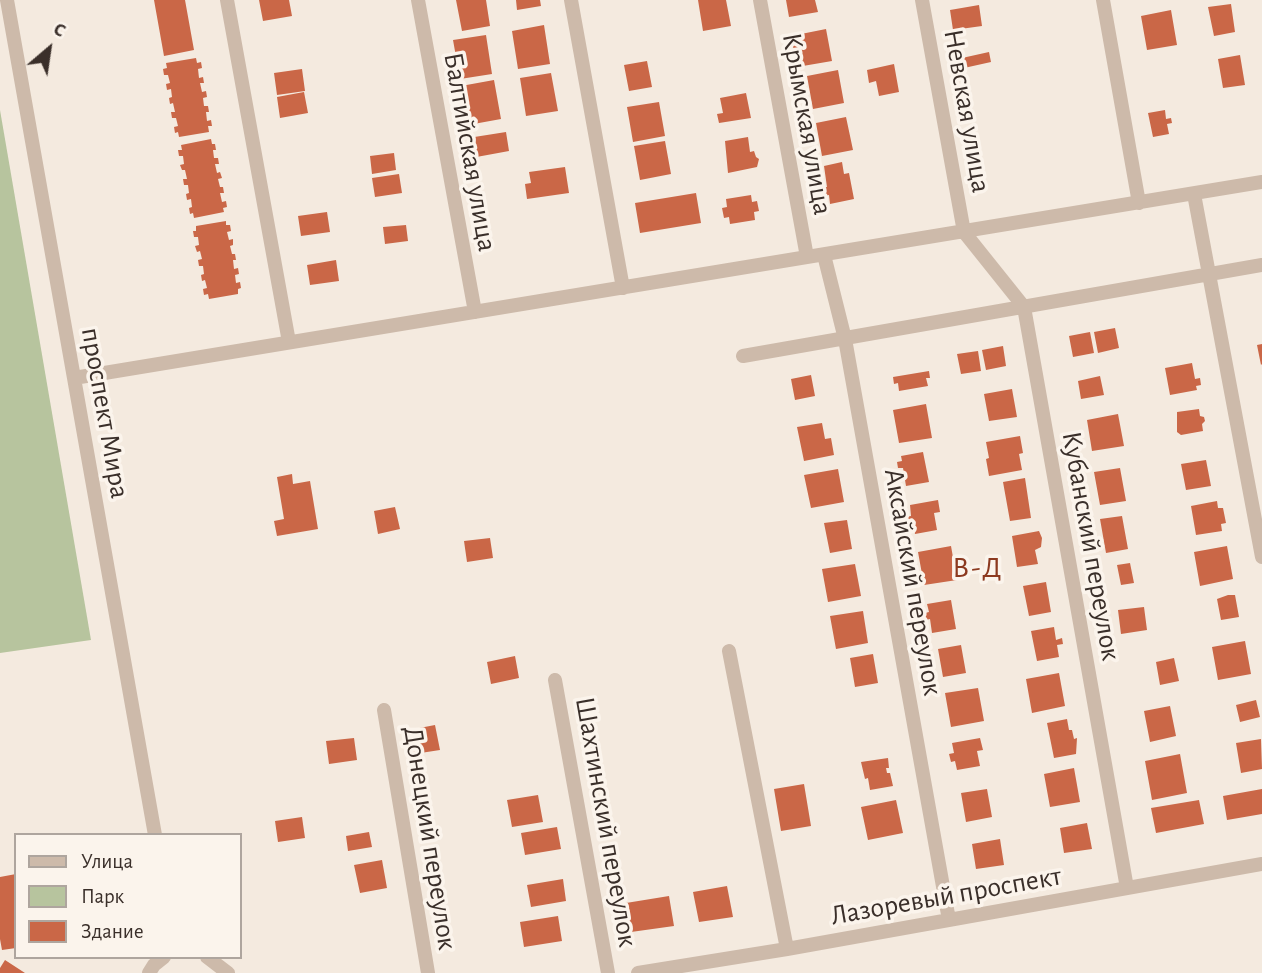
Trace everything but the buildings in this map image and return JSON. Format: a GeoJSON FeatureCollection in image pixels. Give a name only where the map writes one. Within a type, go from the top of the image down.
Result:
{"type":"FeatureCollection","features":[{"type":"Feature","properties":{"kind":"street","name":"проспект Мира"},"geometry":{"type":"LineString","coordinates":[[7,0],[155,833]]}},
{"type":"Feature","properties":{"kind":"street"},"geometry":{"type":"LineString","coordinates":[[227,0],[289,342]]}},
{"type":"Feature","properties":{"kind":"street","name":"Балтийская улица"},"geometry":{"type":"LineString","coordinates":[[418,0],[475,312]]}},
{"type":"Feature","properties":{"kind":"street"},"geometry":{"type":"LineString","coordinates":[[571,0],[623,288]]}},
{"type":"Feature","properties":{"kind":"street","name":"Крымская улица"},"geometry":{"type":"LineString","coordinates":[[760,0],[807,257]]}},
{"type":"Feature","properties":{"kind":"street","name":"Невская улица"},"geometry":{"type":"LineString","coordinates":[[922,0],[964,232]]}},
{"type":"Feature","properties":{"kind":"street"},"geometry":{"type":"LineString","coordinates":[[1104,0],[1139,203]]}},
{"type":"Feature","properties":{"kind":"street"},"geometry":{"type":"LineString","coordinates":[[74,378],[1262,182]]}},
{"type":"Feature","properties":{"kind":"street"},"geometry":{"type":"LineString","coordinates":[[1194,194],[1262,557]]}},
{"type":"Feature","properties":{"kind":"street","name":"Кубанский переулок"},"geometry":{"type":"LineString","coordinates":[[964,232],[1024,307],[1128,888]]}},
{"type":"Feature","properties":{"kind":"street","name":"Аксайский переулок"},"geometry":{"type":"LineString","coordinates":[[824,254],[845,339],[948,920]]}},
{"type":"Feature","properties":{"kind":"street"},"geometry":{"type":"LineString","coordinates":[[743,356],[1262,265]]}},
{"type":"Feature","properties":{"kind":"street"},"geometry":{"type":"LineString","coordinates":[[729,651],[788,949]]}},
{"type":"Feature","properties":{"kind":"street","name":"Шахтинский переулок"},"geometry":{"type":"LineString","coordinates":[[555,680],[608,973]]}},
{"type":"Feature","properties":{"kind":"street","name":"Донецкий переулок"},"geometry":{"type":"LineString","coordinates":[[384,710],[428,973]]}},
{"type":"Feature","properties":{"kind":"street","name":"Лазоревый проспект"},"geometry":{"type":"LineString","coordinates":[[638,973],[788,949],[1262,864]]}},
{"type":"Feature","properties":{"kind":"street"},"geometry":{"type":"LineString","coordinates":[[149,973],[162,959]]}},
{"type":"Feature","properties":{"kind":"street"},"geometry":{"type":"LineString","coordinates":[[210,959],[229,973]]}},
{"type":"Feature","properties":{"kind":"green space"},"geometry":{"type":"Polygon","coordinates":[[[0,110],[91,640],[0,653],[0,110]]]}},
{"type":"Feature","properties":{"kind":"district","name":"В-Д"},"geometry":{"type":"Point","coordinates":[978,568]}}]}
